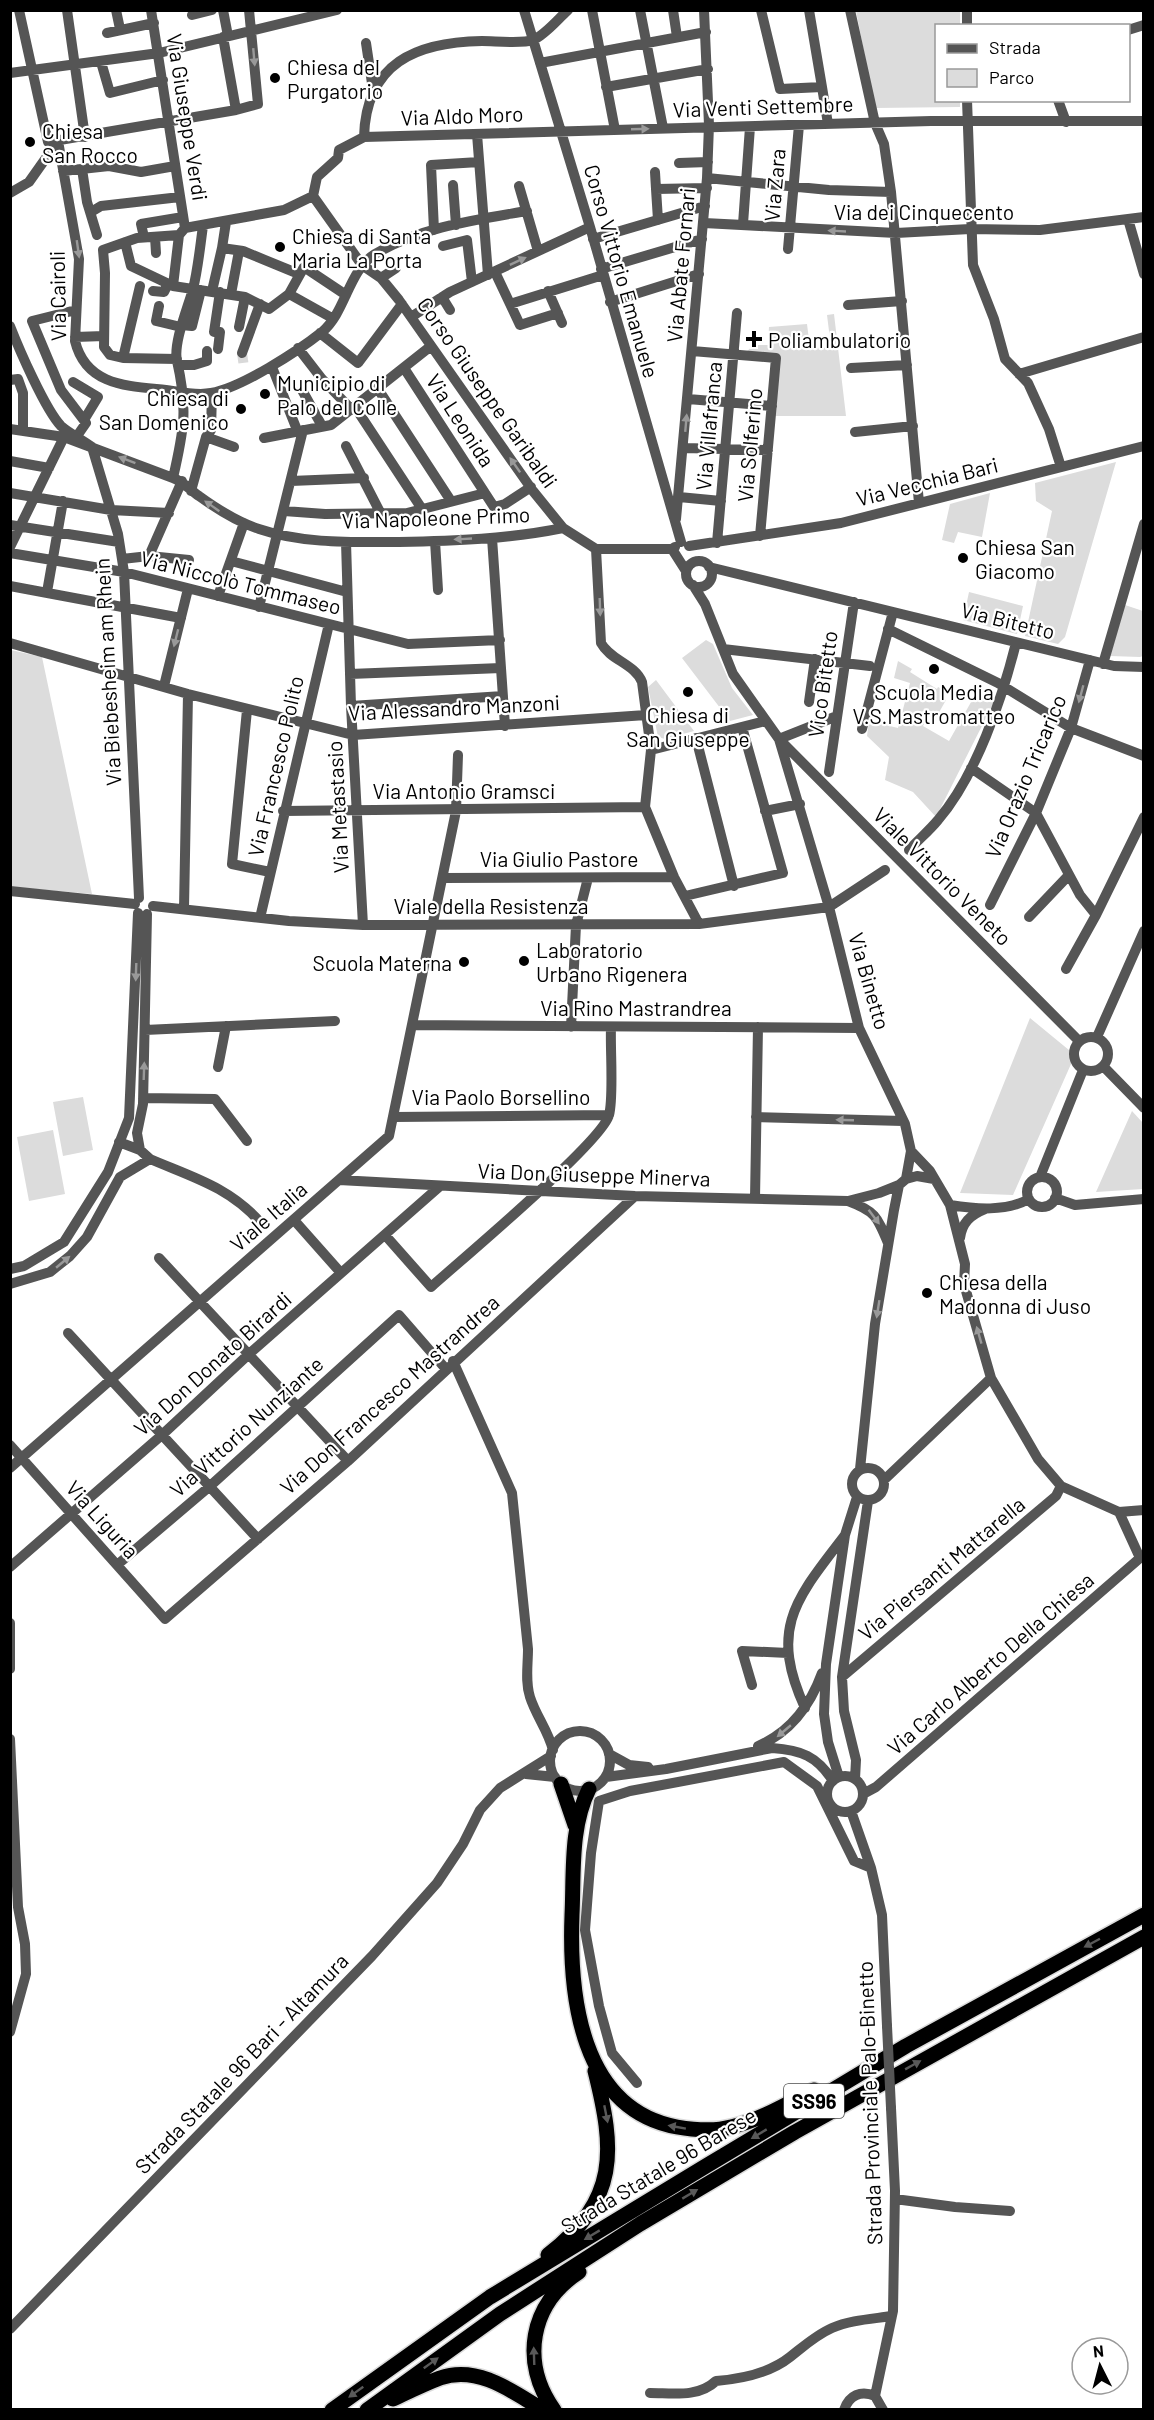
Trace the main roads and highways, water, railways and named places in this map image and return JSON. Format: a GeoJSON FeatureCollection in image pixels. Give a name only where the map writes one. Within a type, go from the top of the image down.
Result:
{"type":"FeatureCollection","features":[{"type":"Feature","properties":{"kind":"highway"},"geometry":{"type":"LineString","coordinates":[[558,1780],[576,1828]]}},
{"type":"Feature","properties":{"kind":"highway"},"geometry":{"type":"LineString","coordinates":[[490,2297],[551,2252],[594,2205],[604,2184],[609,2156],[607,2119],[592,2057],[582,2035],[573,1994],[571,1948],[576,1828],[589,1789]]}},
{"type":"Feature","properties":{"kind":"highway","name":"Strada Statale 96 Barese"},"geometry":{"type":"LineString","coordinates":[[332,2409],[490,2297],[906,2046],[1143,1915]]}},
{"type":"Feature","properties":{"kind":"highway","name":"Strada Statale 96 Barese"},"geometry":{"type":"LineString","coordinates":[[367,2409],[500,2314],[640,2224],[795,2132],[1143,1937]]}},
{"type":"Feature","properties":{"kind":"highway"},"geometry":{"type":"LineString","coordinates":[[592,2057],[628,2107],[663,2124],[698,2131],[730,2127],[760,2117],[906,2046]]}},
{"type":"Feature","properties":{"kind":"highway"},"geometry":{"type":"LineString","coordinates":[[554,2409],[536,2379],[533,2354],[536,2325],[549,2301],[573,2276],[624,2243],[640,2224]]}},
{"type":"Feature","properties":{"kind":"highway"},"geometry":{"type":"LineString","coordinates":[[367,2409],[442,2377],[467,2374],[497,2381],[543,2409]]}},
{"type":"Feature","properties":{"kind":"tunnel"},"geometry":{"type":"LineString","coordinates":[[242,353],[244,367]]}},
{"type":"Feature","properties":{"kind":"place","name":"Chiesa del Purgatorio"},"geometry":{"type":"Point","coordinates":[275,78]}},
{"type":"Feature","properties":{"kind":"place","name":"Chiesa San Rocco"},"geometry":{"type":"Point","coordinates":[30,142]}},
{"type":"Feature","properties":{"kind":"place","name":"Chiesa di Santa Maria La Porta"},"geometry":{"type":"Point","coordinates":[280,247]}},
{"type":"Feature","properties":{"kind":"place","name":"Poliambulatorio"},"geometry":{"type":"Point","coordinates":[754,339]}},
{"type":"Feature","properties":{"kind":"place","name":"Municipio di Palo del Colle"},"geometry":{"type":"Point","coordinates":[265,394]}},
{"type":"Feature","properties":{"kind":"place","name":"Chiesa di San Domenico"},"geometry":{"type":"Point","coordinates":[241,409]}},
{"type":"Feature","properties":{"kind":"place","name":"Chiesa San Giacomo"},"geometry":{"type":"Point","coordinates":[963,558]}},
{"type":"Feature","properties":{"kind":"place","name":"Scuola Media V.S.Mastromatteo"},"geometry":{"type":"Point","coordinates":[934,669]}},
{"type":"Feature","properties":{"kind":"place","name":"Chiesa di San Giuseppe"},"geometry":{"type":"Point","coordinates":[688,692]}},
{"type":"Feature","properties":{"kind":"place","name":"Laboratorio Urbano Rigenera"},"geometry":{"type":"Point","coordinates":[524,961]}},
{"type":"Feature","properties":{"kind":"place","name":"Scuola Materna"},"geometry":{"type":"Point","coordinates":[464,962]}},
{"type":"Feature","properties":{"kind":"place","name":"Chiesa della Madonna di Juso"},"geometry":{"type":"Point","coordinates":[927,1293]}}]}
